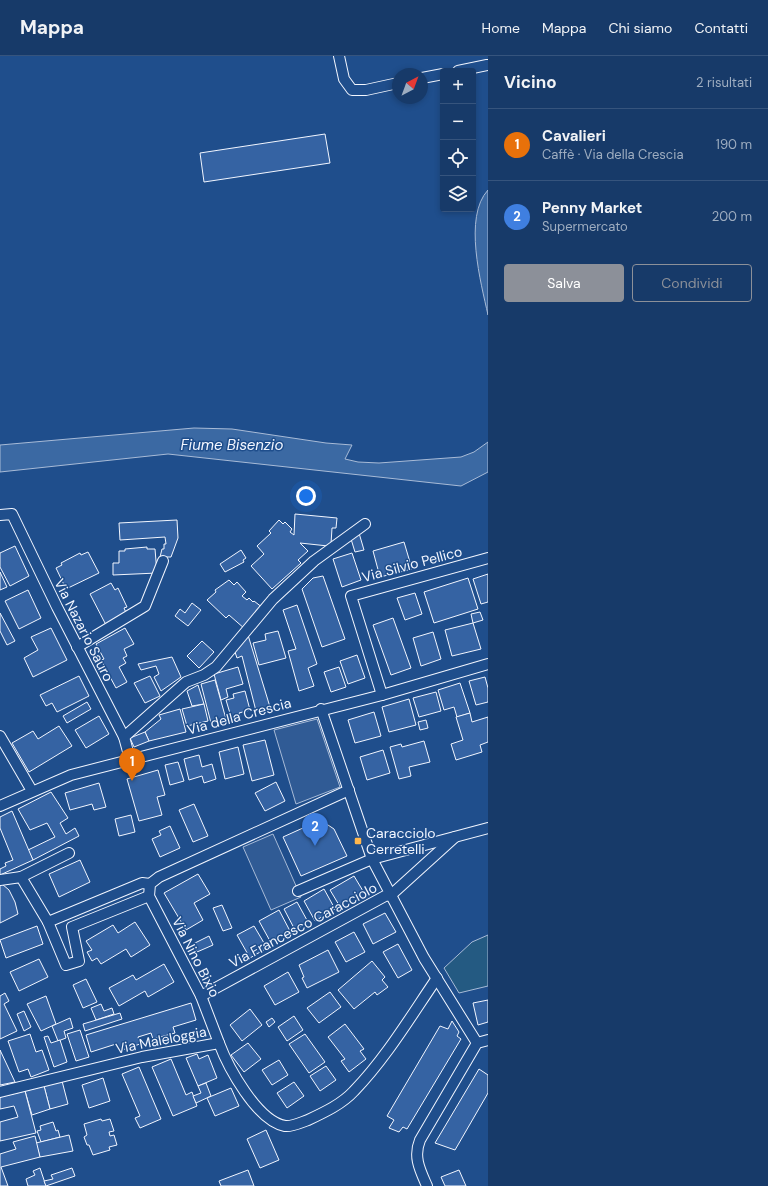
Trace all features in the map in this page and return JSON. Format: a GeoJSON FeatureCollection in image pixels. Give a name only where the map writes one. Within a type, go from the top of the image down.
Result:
{"type":"FeatureCollection","features":[{"type":"Feature","properties":{"kind":"street"},"geometry":{"type":"LineString","coordinates":[[339,56],[344,79],[352,90],[366,90],[392,84]]}},
{"type":"Feature","properties":{"kind":"street"},"geometry":{"type":"LineString","coordinates":[[472,68],[487,65]]}},
{"type":"Feature","properties":{"kind":"street"},"geometry":{"type":"LineString","coordinates":[[428,77],[440,75]]}},
{"type":"Feature","properties":{"kind":"street","name":"Via Nazario Sauro"},"geometry":{"type":"LineString","coordinates":[[0,515],[12,514],[77,647],[124,737],[130,758]]}},
{"type":"Feature","properties":{"kind":"street"},"geometry":{"type":"LineString","coordinates":[[124,737],[186,682],[204,675],[216,667],[273,599],[314,561],[364,524]]}},
{"type":"Feature","properties":{"kind":"street","name":"Via Silvio Pellico"},"geometry":{"type":"LineString","coordinates":[[382,695],[351,596],[488,558]]}},
{"type":"Feature","properties":{"kind":"street"},"geometry":{"type":"LineString","coordinates":[[77,647],[145,606],[163,561]]}},
{"type":"Feature","properties":{"kind":"street","name":"Via della Crescia"},"geometry":{"type":"LineString","coordinates":[[0,806],[71,775],[130,758],[321,709],[382,695],[488,664]]}},
{"type":"Feature","properties":{"kind":"street","name":"Via Francesco Caracciolo"},"geometry":{"type":"LineString","coordinates":[[201,996],[385,896],[391,895],[372,859],[321,709]]}},
{"type":"Feature","properties":{"kind":"street"},"geometry":{"type":"LineString","coordinates":[[0,736],[32,791]]}},
{"type":"Feature","properties":{"kind":"street"},"geometry":{"type":"LineString","coordinates":[[48,922],[142,883],[150,884],[159,877],[258,835],[349,790]]}},
{"type":"Feature","properties":{"kind":"street"},"geometry":{"type":"LineString","coordinates":[[298,890],[372,859],[488,828]]}},
{"type":"Feature","properties":{"kind":"street"},"geometry":{"type":"LineString","coordinates":[[456,837],[391,895],[417,946],[477,1042]]}},
{"type":"Feature","properties":{"kind":"street"},"geometry":{"type":"LineString","coordinates":[[0,880],[21,878],[69,853]]}},
{"type":"Feature","properties":{"kind":"street"},"geometry":{"type":"LineString","coordinates":[[21,878],[48,922],[66,964],[79,960],[72,927],[149,896],[150,884]]}},
{"type":"Feature","properties":{"kind":"street","name":"Via Nino Bixio"},"geometry":{"type":"LineString","coordinates":[[149,896],[201,996],[219,1043]]}},
{"type":"Feature","properties":{"kind":"street","name":"Via Maleloggia"},"geometry":{"type":"LineString","coordinates":[[0,1092],[142,1056],[219,1043],[233,1073],[258,1108],[273,1122],[286,1126],[301,1123],[324,1113],[339,1104],[354,1091],[404,1026],[437,978]]}},
{"type":"Feature","properties":{"kind":"street"},"geometry":{"type":"LineString","coordinates":[[427,1186],[416,1158],[418,1145],[423,1133],[477,1042],[488,1040]]}},
{"type":"Feature","properties":{"kind":"shaded area"},"geometry":{"type":"Polygon","coordinates":[[[317,719],[340,787],[296,804],[274,730],[317,719]]]}},
{"type":"Feature","properties":{"kind":"shaded area"},"geometry":{"type":"Polygon","coordinates":[[[273,834],[301,897],[271,910],[243,847],[273,834]]]}},
{"type":"Feature","properties":{"kind":"shaded area"},"geometry":{"type":"Polygon","coordinates":[[[488,935],[488,986],[459,993],[444,968],[472,942],[488,935]]]}},
{"type":"Feature","properties":{"kind":"water"},"geometry":{"type":"Polygon","coordinates":[[[488,190],[488,315],[478,269],[475,233],[476,216],[481,202],[488,190]]]}},
{"type":"Feature","properties":{"kind":"water","name":"Fiume Bisenzio"},"geometry":{"type":"Polygon","coordinates":[[[194,428],[232,429],[326,443],[352,445],[345,459],[358,462],[379,463],[461,457],[474,452],[488,442],[488,472],[461,486],[168,454],[0,472],[0,445],[194,428]]]}},
{"type":"Feature","properties":{"kind":"building"},"geometry":{"type":"Polygon","coordinates":[[[325,134],[330,163],[204,182],[200,153],[325,134]]]}},
{"type":"Feature","properties":{"kind":"building"},"geometry":{"type":"Polygon","coordinates":[[[295,514],[337,518],[336,528],[332,528],[331,544],[328,546],[300,543],[308,551],[298,560],[301,563],[272,589],[251,566],[264,554],[257,546],[271,533],[269,531],[279,520],[283,524],[285,522],[292,529],[290,532],[294,535],[295,514]]]}},
{"type":"Feature","properties":{"kind":"building"},"geometry":{"type":"Polygon","coordinates":[[[177,520],[178,538],[171,557],[160,557],[162,549],[164,549],[164,544],[166,544],[165,537],[120,540],[119,523],[177,520]]]}},
{"type":"Feature","properties":{"kind":"building"},"geometry":{"type":"Polygon","coordinates":[[[359,533],[364,550],[355,552],[351,539],[359,533]]]}},
{"type":"Feature","properties":{"kind":"building"},"geometry":{"type":"Polygon","coordinates":[[[404,542],[412,569],[380,577],[373,551],[404,542]]]}},
{"type":"Feature","properties":{"kind":"building"},"geometry":{"type":"Polygon","coordinates":[[[15,546],[29,576],[10,586],[0,567],[0,553],[15,546]]]}},
{"type":"Feature","properties":{"kind":"building"},"geometry":{"type":"Polygon","coordinates":[[[147,547],[147,549],[155,549],[157,573],[113,575],[113,563],[119,563],[119,551],[147,547]]]}},
{"type":"Feature","properties":{"kind":"building"},"geometry":{"type":"Polygon","coordinates":[[[241,550],[246,558],[243,560],[244,562],[225,572],[220,564],[241,550]]]}},
{"type":"Feature","properties":{"kind":"building"},"geometry":{"type":"Polygon","coordinates":[[[88,552],[99,573],[66,589],[56,568],[62,565],[61,563],[80,553],[81,555],[88,552]]]}},
{"type":"Feature","properties":{"kind":"building"},"geometry":{"type":"Polygon","coordinates":[[[352,553],[361,580],[342,587],[333,559],[352,553]]]}},
{"type":"Feature","properties":{"kind":"building"},"geometry":{"type":"Polygon","coordinates":[[[0,572],[7,587],[0,590],[0,572]]]}},
{"type":"Feature","properties":{"kind":"building"},"geometry":{"type":"Polygon","coordinates":[[[488,574],[488,602],[481,604],[473,579],[488,574]]]}},
{"type":"Feature","properties":{"kind":"building"},"geometry":{"type":"Polygon","coordinates":[[[323,576],[345,639],[322,647],[302,589],[313,578],[323,576]]]}},
{"type":"Feature","properties":{"kind":"building"},"geometry":{"type":"Polygon","coordinates":[[[468,578],[478,609],[434,623],[424,592],[468,578]]]}},
{"type":"Feature","properties":{"kind":"building"},"geometry":{"type":"Polygon","coordinates":[[[229,580],[234,585],[237,582],[246,592],[242,596],[247,600],[249,598],[263,608],[245,629],[229,615],[226,618],[207,600],[216,592],[215,590],[229,580]]]}},
{"type":"Feature","properties":{"kind":"building"},"geometry":{"type":"Polygon","coordinates":[[[111,583],[115,590],[118,588],[127,607],[124,608],[127,615],[106,625],[90,594],[111,583]]]}},
{"type":"Feature","properties":{"kind":"building"},"geometry":{"type":"Polygon","coordinates":[[[28,590],[41,618],[19,629],[5,601],[28,590]]]}},
{"type":"Feature","properties":{"kind":"building"},"geometry":{"type":"Polygon","coordinates":[[[415,593],[422,614],[405,620],[397,598],[415,593]]]}},
{"type":"Feature","properties":{"kind":"building"},"geometry":{"type":"Polygon","coordinates":[[[192,603],[201,610],[188,626],[175,616],[180,609],[185,613],[192,603]]]}},
{"type":"Feature","properties":{"kind":"building"},"geometry":{"type":"Polygon","coordinates":[[[297,605],[317,664],[308,668],[314,686],[299,691],[288,651],[296,649],[283,610],[297,605]]]}},
{"type":"Feature","properties":{"kind":"building"},"geometry":{"type":"Polygon","coordinates":[[[480,612],[483,620],[473,623],[471,614],[480,612]]]}},
{"type":"Feature","properties":{"kind":"building"},"geometry":{"type":"Polygon","coordinates":[[[0,613],[15,641],[7,645],[0,631],[0,613]]]}},
{"type":"Feature","properties":{"kind":"building"},"geometry":{"type":"Polygon","coordinates":[[[393,618],[411,668],[391,675],[373,625],[393,618]]]}},
{"type":"Feature","properties":{"kind":"building"},"geometry":{"type":"Polygon","coordinates":[[[473,623],[481,649],[452,656],[445,630],[473,623]]]}},
{"type":"Feature","properties":{"kind":"building"},"geometry":{"type":"Polygon","coordinates":[[[51,628],[67,660],[33,677],[24,658],[38,650],[31,637],[51,628]]]}},
{"type":"Feature","properties":{"kind":"building"},"geometry":{"type":"Polygon","coordinates":[[[125,628],[134,644],[124,649],[127,656],[123,658],[126,663],[119,667],[127,682],[116,688],[101,660],[104,659],[96,644],[125,628]]]}},
{"type":"Feature","properties":{"kind":"building"},"geometry":{"type":"Polygon","coordinates":[[[278,631],[286,658],[259,665],[253,643],[266,640],[265,634],[278,631]]]}},
{"type":"Feature","properties":{"kind":"building"},"geometry":{"type":"Polygon","coordinates":[[[433,632],[441,659],[421,666],[413,638],[433,632]]]}},
{"type":"Feature","properties":{"kind":"building"},"geometry":{"type":"Polygon","coordinates":[[[248,635],[270,707],[256,711],[242,656],[237,658],[235,652],[248,635]]]}},
{"type":"Feature","properties":{"kind":"building"},"geometry":{"type":"Polygon","coordinates":[[[202,641],[214,652],[199,668],[187,656],[202,641]]]}},
{"type":"Feature","properties":{"kind":"building"},"geometry":{"type":"Polygon","coordinates":[[[357,655],[365,678],[348,684],[340,661],[357,655]]]}},
{"type":"Feature","properties":{"kind":"building"},"geometry":{"type":"Polygon","coordinates":[[[172,657],[181,677],[161,691],[154,677],[159,674],[156,666],[141,670],[138,664],[172,657]]]}},
{"type":"Feature","properties":{"kind":"building"},"geometry":{"type":"Polygon","coordinates":[[[238,667],[243,684],[226,689],[228,697],[221,700],[214,674],[238,667]]]}},
{"type":"Feature","properties":{"kind":"building"},"geometry":{"type":"Polygon","coordinates":[[[339,667],[346,687],[331,692],[324,672],[339,667]]]}},
{"type":"Feature","properties":{"kind":"building"},"geometry":{"type":"Polygon","coordinates":[[[79,676],[89,696],[57,712],[52,703],[46,706],[40,695],[79,676]]]}},
{"type":"Feature","properties":{"kind":"building"},"geometry":{"type":"Polygon","coordinates":[[[150,676],[160,696],[145,703],[134,683],[150,676]]]}},
{"type":"Feature","properties":{"kind":"building"},"geometry":{"type":"Polygon","coordinates":[[[485,677],[488,688],[488,702],[476,705],[469,681],[485,677]]]}},
{"type":"Feature","properties":{"kind":"building"},"geometry":{"type":"Polygon","coordinates":[[[215,680],[226,719],[211,723],[201,684],[215,680]]]}},
{"type":"Feature","properties":{"kind":"building"},"geometry":{"type":"Polygon","coordinates":[[[460,683],[470,713],[457,717],[454,707],[444,710],[438,690],[460,683]]]}},
{"type":"Feature","properties":{"kind":"building"},"geometry":{"type":"Polygon","coordinates":[[[198,685],[204,704],[192,706],[187,691],[198,685]]]}},
{"type":"Feature","properties":{"kind":"building"},"geometry":{"type":"Polygon","coordinates":[[[245,691],[250,710],[239,713],[240,717],[232,720],[226,700],[234,698],[233,694],[245,691]]]}},
{"type":"Feature","properties":{"kind":"building"},"geometry":{"type":"Polygon","coordinates":[[[436,692],[441,711],[419,717],[413,698],[436,692]]]}},
{"type":"Feature","properties":{"kind":"building"},"geometry":{"type":"Polygon","coordinates":[[[409,699],[416,725],[389,732],[382,707],[409,699]]]}},
{"type":"Feature","properties":{"kind":"building"},"geometry":{"type":"Polygon","coordinates":[[[87,702],[91,709],[67,723],[63,716],[87,702]]]}},
{"type":"Feature","properties":{"kind":"building"},"geometry":{"type":"Polygon","coordinates":[[[204,704],[208,721],[187,726],[182,709],[204,704]]]}},
{"type":"Feature","properties":{"kind":"building"},"geometry":{"type":"Polygon","coordinates":[[[180,709],[186,732],[149,741],[145,732],[161,719],[159,715],[180,709]]]}},
{"type":"Feature","properties":{"kind":"building"},"geometry":{"type":"Polygon","coordinates":[[[374,712],[381,736],[355,743],[348,720],[374,712]]]}},
{"type":"Feature","properties":{"kind":"building"},"geometry":{"type":"Polygon","coordinates":[[[470,713],[472,722],[488,717],[488,742],[480,745],[482,752],[456,760],[451,744],[463,740],[456,717],[470,713]]]}},
{"type":"Feature","properties":{"kind":"building"},"geometry":{"type":"Polygon","coordinates":[[[99,716],[109,734],[86,748],[75,730],[99,716]]]}},
{"type":"Feature","properties":{"kind":"building"},"geometry":{"type":"Polygon","coordinates":[[[426,720],[428,728],[420,730],[418,722],[426,720]]]}},
{"type":"Feature","properties":{"kind":"building"},"geometry":{"type":"Polygon","coordinates":[[[59,726],[72,746],[29,772],[12,743],[33,731],[38,739],[59,726]]]}},
{"type":"Feature","properties":{"kind":"building"},"geometry":{"type":"Polygon","coordinates":[[[145,732],[149,741],[134,747],[130,738],[145,732]]]}},
{"type":"Feature","properties":{"kind":"building"},"geometry":{"type":"Polygon","coordinates":[[[265,740],[274,775],[252,781],[243,745],[265,740]]]}},
{"type":"Feature","properties":{"kind":"building"},"geometry":{"type":"Polygon","coordinates":[[[424,741],[430,762],[409,767],[411,776],[399,779],[390,747],[401,744],[402,747],[424,741]]]}},
{"type":"Feature","properties":{"kind":"building"},"geometry":{"type":"Polygon","coordinates":[[[238,747],[244,774],[225,779],[219,752],[238,747]]]}},
{"type":"Feature","properties":{"kind":"building"},"geometry":{"type":"Polygon","coordinates":[[[383,750],[390,773],[367,780],[360,757],[383,750]]]}},
{"type":"Feature","properties":{"kind":"building"},"geometry":{"type":"Polygon","coordinates":[[[199,755],[202,767],[212,764],[216,779],[204,783],[202,776],[189,780],[184,759],[199,755]]]}},
{"type":"Feature","properties":{"kind":"building"},"geometry":{"type":"Polygon","coordinates":[[[178,762],[184,781],[170,785],[165,765],[178,762]]]}},
{"type":"Feature","properties":{"kind":"building"},"geometry":{"type":"Polygon","coordinates":[[[158,770],[165,795],[157,797],[162,815],[139,821],[127,779],[158,770]]]}},
{"type":"Feature","properties":{"kind":"building"},"geometry":{"type":"Polygon","coordinates":[[[276,782],[285,801],[265,811],[255,793],[276,782]]]}},
{"type":"Feature","properties":{"kind":"building"},"geometry":{"type":"Polygon","coordinates":[[[99,783],[106,807],[94,810],[92,804],[70,810],[65,793],[99,783]]]}},
{"type":"Feature","properties":{"kind":"building"},"geometry":{"type":"Polygon","coordinates":[[[51,792],[68,818],[60,823],[66,834],[75,828],[79,836],[33,860],[28,850],[55,837],[47,823],[30,830],[18,809],[51,792]]]}},
{"type":"Feature","properties":{"kind":"building"},"geometry":{"type":"Polygon","coordinates":[[[194,804],[208,836],[193,842],[179,810],[194,804]]]}},
{"type":"Feature","properties":{"kind":"building"},"geometry":{"type":"Polygon","coordinates":[[[12,811],[33,860],[0,875],[0,869],[6,866],[5,863],[13,860],[0,828],[0,817],[12,811]]]}},
{"type":"Feature","properties":{"kind":"building"},"geometry":{"type":"Polygon","coordinates":[[[131,815],[135,832],[119,836],[115,819],[131,815]]]}},
{"type":"Feature","properties":{"kind":"building"},"geometry":{"type":"Polygon","coordinates":[[[314,823],[325,823],[334,829],[347,856],[301,876],[283,837],[314,823]]]}},
{"type":"Feature","properties":{"kind":"building"},"geometry":{"type":"Polygon","coordinates":[[[170,826],[180,848],[160,857],[152,839],[161,835],[159,831],[170,826]]]}},
{"type":"Feature","properties":{"kind":"building"},"geometry":{"type":"Polygon","coordinates":[[[80,860],[90,882],[59,897],[49,874],[80,860]]]}},
{"type":"Feature","properties":{"kind":"building"},"geometry":{"type":"Polygon","coordinates":[[[198,874],[210,894],[194,903],[203,920],[186,930],[164,893],[198,874]]]}},
{"type":"Feature","properties":{"kind":"building"},"geometry":{"type":"Polygon","coordinates":[[[354,876],[363,891],[339,905],[330,890],[354,876]]]}},
{"type":"Feature","properties":{"kind":"building"},"geometry":{"type":"Polygon","coordinates":[[[0,884],[9,890],[15,902],[18,914],[0,923],[0,884]]]}},
{"type":"Feature","properties":{"kind":"building"},"geometry":{"type":"Polygon","coordinates":[[[324,889],[335,909],[315,921],[304,901],[324,889]]]}},
{"type":"Feature","properties":{"kind":"building"},"geometry":{"type":"Polygon","coordinates":[[[297,902],[308,922],[295,930],[284,909],[297,902]]]}},
{"type":"Feature","properties":{"kind":"building"},"geometry":{"type":"Polygon","coordinates":[[[222,905],[232,928],[223,931],[213,908],[222,905]]]}},
{"type":"Feature","properties":{"kind":"building"},"geometry":{"type":"Polygon","coordinates":[[[279,910],[290,931],[270,941],[259,921],[279,910]]]}},
{"type":"Feature","properties":{"kind":"building"},"geometry":{"type":"Polygon","coordinates":[[[385,913],[396,932],[373,944],[363,924],[385,913]]]}},
{"type":"Feature","properties":{"kind":"building"},"geometry":{"type":"Polygon","coordinates":[[[135,922],[150,945],[131,957],[126,949],[101,964],[97,958],[92,961],[87,952],[92,950],[86,941],[113,925],[118,933],[135,922]]]}},
{"type":"Feature","properties":{"kind":"building"},"geometry":{"type":"Polygon","coordinates":[[[37,926],[43,944],[6,958],[0,940],[37,926]]]}},
{"type":"Feature","properties":{"kind":"building"},"geometry":{"type":"Polygon","coordinates":[[[254,926],[267,948],[250,958],[237,935],[254,926]]]}},
{"type":"Feature","properties":{"kind":"building"},"geometry":{"type":"Polygon","coordinates":[[[354,932],[365,952],[346,962],[335,942],[354,932]]]}},
{"type":"Feature","properties":{"kind":"building"},"geometry":{"type":"Polygon","coordinates":[[[209,936],[213,945],[197,952],[193,944],[209,936]]]}},
{"type":"Feature","properties":{"kind":"building"},"geometry":{"type":"Polygon","coordinates":[[[398,944],[412,970],[398,978],[383,952],[398,944]]]}},
{"type":"Feature","properties":{"kind":"building"},"geometry":{"type":"Polygon","coordinates":[[[328,950],[339,972],[307,988],[302,978],[304,977],[299,965],[328,950]]]}},
{"type":"Feature","properties":{"kind":"building"},"geometry":{"type":"Polygon","coordinates":[[[39,959],[48,977],[19,991],[10,972],[39,959]]]}},
{"type":"Feature","properties":{"kind":"building"},"geometry":{"type":"Polygon","coordinates":[[[372,961],[385,977],[382,980],[388,987],[377,995],[375,992],[354,1009],[338,990],[372,961]]]}},
{"type":"Feature","properties":{"kind":"building"},"geometry":{"type":"Polygon","coordinates":[[[164,964],[174,982],[148,997],[145,991],[119,1006],[109,988],[133,975],[136,980],[164,964]]]}},
{"type":"Feature","properties":{"kind":"building"},"geometry":{"type":"Polygon","coordinates":[[[288,972],[299,992],[275,1005],[264,986],[288,972]]]}},
{"type":"Feature","properties":{"kind":"building"},"geometry":{"type":"Polygon","coordinates":[[[86,979],[97,1002],[83,1008],[73,985],[86,979]]]}},
{"type":"Feature","properties":{"kind":"building"},"geometry":{"type":"Polygon","coordinates":[[[330,992],[341,1007],[319,1023],[307,1008],[330,992]]]}},
{"type":"Feature","properties":{"kind":"building"},"geometry":{"type":"Polygon","coordinates":[[[5,993],[9,1001],[4,1004],[17,1031],[0,1039],[0,996],[5,993]]]}},
{"type":"Feature","properties":{"kind":"building"},"geometry":{"type":"Polygon","coordinates":[[[46,996],[56,1024],[41,1031],[27,1004],[46,996]]]}},
{"type":"Feature","properties":{"kind":"building"},"geometry":{"type":"Polygon","coordinates":[[[488,1000],[488,1022],[478,1025],[473,1003],[488,1000]]]}},
{"type":"Feature","properties":{"kind":"building"},"geometry":{"type":"Polygon","coordinates":[[[191,1003],[196,1020],[173,1027],[175,1033],[153,1039],[151,1033],[138,1037],[140,1044],[119,1051],[116,1044],[91,1052],[86,1035],[191,1003]]]}},
{"type":"Feature","properties":{"kind":"building"},"geometry":{"type":"Polygon","coordinates":[[[101,1004],[104,1011],[112,1008],[114,1014],[96,1020],[91,1008],[101,1004]]]}},
{"type":"Feature","properties":{"kind":"building"},"geometry":{"type":"Polygon","coordinates":[[[250,1009],[262,1025],[242,1041],[230,1025],[250,1009]]]}},
{"type":"Feature","properties":{"kind":"building"},"geometry":{"type":"Polygon","coordinates":[[[24,1011],[31,1027],[24,1031],[17,1014],[24,1011]]]}},
{"type":"Feature","properties":{"kind":"building"},"geometry":{"type":"Polygon","coordinates":[[[120,1013],[122,1019],[85,1031],[83,1024],[120,1013]]]}},
{"type":"Feature","properties":{"kind":"building"},"geometry":{"type":"Polygon","coordinates":[[[294,1016],[303,1030],[287,1041],[278,1027],[294,1016]]]}},
{"type":"Feature","properties":{"kind":"building"},"geometry":{"type":"Polygon","coordinates":[[[70,1018],[73,1028],[64,1031],[66,1038],[58,1041],[52,1026],[70,1018]]]}},
{"type":"Feature","properties":{"kind":"building"},"geometry":{"type":"Polygon","coordinates":[[[272,1018],[275,1022],[269,1027],[266,1022],[272,1018]]]}},
{"type":"Feature","properties":{"kind":"building"},"geometry":{"type":"Polygon","coordinates":[[[452,1021],[459,1032],[457,1036],[461,1039],[407,1129],[403,1127],[399,1132],[389,1128],[394,1120],[387,1116],[440,1026],[448,1029],[452,1021]]]}},
{"type":"Feature","properties":{"kind":"building"},"geometry":{"type":"Polygon","coordinates":[[[345,1024],[364,1049],[360,1051],[366,1059],[349,1072],[341,1061],[345,1059],[328,1037],[345,1024]]]}},
{"type":"Feature","properties":{"kind":"building"},"geometry":{"type":"Polygon","coordinates":[[[80,1030],[89,1057],[76,1061],[67,1034],[80,1030]]]}},
{"type":"Feature","properties":{"kind":"building"},"geometry":{"type":"Polygon","coordinates":[[[30,1034],[36,1052],[42,1050],[49,1070],[31,1077],[28,1069],[19,1072],[8,1041],[30,1034]]]}},
{"type":"Feature","properties":{"kind":"building"},"geometry":{"type":"Polygon","coordinates":[[[305,1034],[325,1062],[309,1073],[289,1044],[305,1034]]]}},
{"type":"Feature","properties":{"kind":"building"},"geometry":{"type":"Polygon","coordinates":[[[48,1036],[51,1043],[60,1040],[67,1062],[54,1067],[44,1037],[48,1036]]]}},
{"type":"Feature","properties":{"kind":"building"},"geometry":{"type":"Polygon","coordinates":[[[248,1043],[261,1059],[244,1072],[231,1055],[248,1043]]]}},
{"type":"Feature","properties":{"kind":"building"},"geometry":{"type":"Polygon","coordinates":[[[0,1050],[15,1082],[0,1085],[0,1050]]]}},
{"type":"Feature","properties":{"kind":"building"},"geometry":{"type":"Polygon","coordinates":[[[197,1054],[199,1059],[208,1055],[217,1078],[198,1086],[186,1058],[197,1054]]]}},
{"type":"Feature","properties":{"kind":"building"},"geometry":{"type":"Polygon","coordinates":[[[171,1059],[186,1095],[192,1092],[197,1106],[173,1116],[152,1067],[171,1059]]]}},
{"type":"Feature","properties":{"kind":"building"},"geometry":{"type":"Polygon","coordinates":[[[279,1060],[288,1075],[272,1085],[262,1070],[279,1060]]]}},
{"type":"Feature","properties":{"kind":"building"},"geometry":{"type":"Polygon","coordinates":[[[326,1066],[336,1080],[320,1091],[310,1076],[326,1066]]]}},
{"type":"Feature","properties":{"kind":"building"},"geometry":{"type":"Polygon","coordinates":[[[139,1067],[161,1119],[140,1128],[135,1118],[140,1116],[122,1074],[139,1067]]]}},
{"type":"Feature","properties":{"kind":"building"},"geometry":{"type":"Polygon","coordinates":[[[479,1069],[488,1075],[488,1093],[455,1150],[435,1143],[479,1069]]]}},
{"type":"Feature","properties":{"kind":"building"},"geometry":{"type":"Polygon","coordinates":[[[103,1078],[110,1101],[89,1108],[82,1085],[103,1078]]]}},
{"type":"Feature","properties":{"kind":"building"},"geometry":{"type":"Polygon","coordinates":[[[62,1081],[68,1104],[50,1109],[44,1086],[62,1081]]]}},
{"type":"Feature","properties":{"kind":"building"},"geometry":{"type":"Polygon","coordinates":[[[294,1082],[304,1096],[287,1108],[277,1093],[294,1082]]]}},
{"type":"Feature","properties":{"kind":"building"},"geometry":{"type":"Polygon","coordinates":[[[206,1083],[211,1096],[196,1103],[193,1096],[201,1093],[198,1086],[206,1083]]]}},
{"type":"Feature","properties":{"kind":"building"},"geometry":{"type":"Polygon","coordinates":[[[44,1086],[50,1109],[32,1115],[25,1091],[44,1086]]]}},
{"type":"Feature","properties":{"kind":"building"},"geometry":{"type":"Polygon","coordinates":[[[231,1088],[239,1106],[215,1116],[207,1098],[231,1088]]]}},
{"type":"Feature","properties":{"kind":"building"},"geometry":{"type":"Polygon","coordinates":[[[25,1091],[36,1133],[0,1141],[0,1122],[18,1117],[14,1106],[0,1109],[0,1097],[25,1091]]]}},
{"type":"Feature","properties":{"kind":"building"},"geometry":{"type":"Polygon","coordinates":[[[101,1119],[102,1121],[110,1119],[114,1131],[109,1132],[110,1136],[114,1135],[117,1145],[109,1147],[110,1150],[93,1155],[84,1137],[87,1135],[84,1124],[101,1119]]]}},
{"type":"Feature","properties":{"kind":"building"},"geometry":{"type":"Polygon","coordinates":[[[53,1122],[60,1137],[41,1142],[37,1131],[41,1130],[40,1126],[53,1122]]]}},
{"type":"Feature","properties":{"kind":"building"},"geometry":{"type":"Polygon","coordinates":[[[266,1130],[279,1160],[260,1168],[247,1139],[266,1130]]]}},
{"type":"Feature","properties":{"kind":"building"},"geometry":{"type":"Polygon","coordinates":[[[69,1135],[73,1151],[40,1157],[36,1143],[69,1135]]]}},
{"type":"Feature","properties":{"kind":"building"},"geometry":{"type":"Polygon","coordinates":[[[35,1136],[40,1157],[1,1167],[8,1186],[0,1186],[0,1154],[16,1149],[13,1142],[35,1136]]]}},
{"type":"Feature","properties":{"kind":"building"},"geometry":{"type":"Polygon","coordinates":[[[40,1168],[46,1186],[28,1186],[26,1179],[35,1175],[33,1171],[40,1168]]]}},
{"type":"Feature","properties":{"kind":"building"},"geometry":{"type":"Polygon","coordinates":[[[72,1168],[75,1176],[46,1186],[44,1181],[53,1179],[51,1175],[72,1168]]]}},
{"type":"Feature","properties":{"kind":"building"},"geometry":{"type":"Polygon","coordinates":[[[248,1170],[254,1186],[221,1186],[219,1181],[248,1170]]]}},
{"type":"Feature","properties":{"kind":"building"},"geometry":{"type":"Polygon","coordinates":[[[459,1170],[466,1186],[445,1186],[441,1177],[459,1170]]]}},
{"type":"Feature","properties":{"kind":"place","name":"Cavalieri"},"geometry":{"type":"Point","coordinates":[132,781]}},
{"type":"Feature","properties":{"kind":"place","name":"Caracciolo Cerretelli"},"geometry":{"type":"Point","coordinates":[358,841]}},
{"type":"Feature","properties":{"kind":"place","name":"Penny Market"},"geometry":{"type":"Point","coordinates":[315,846]}}]}
